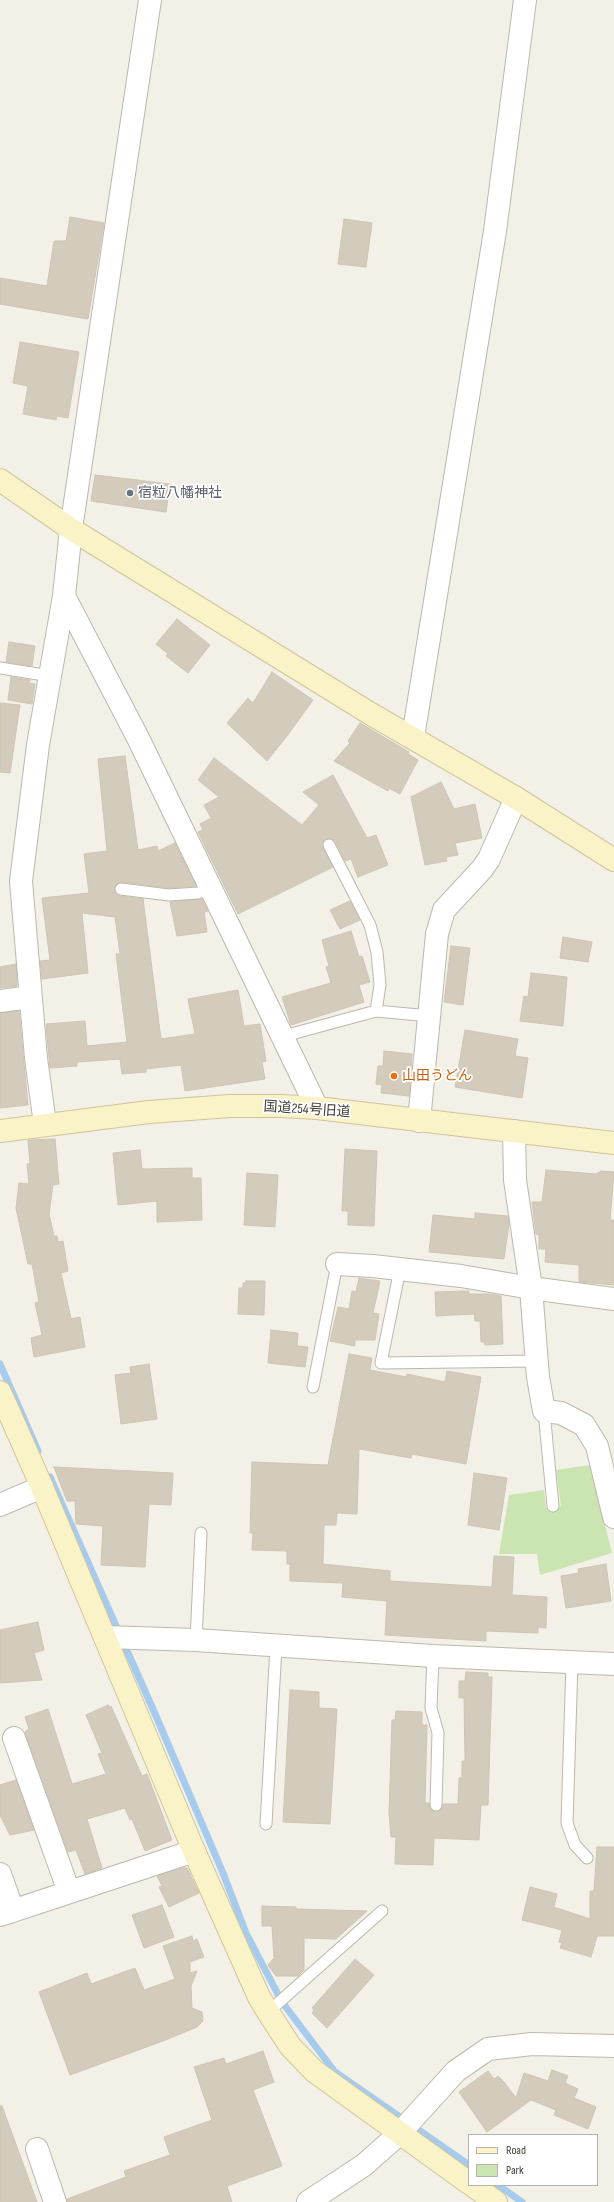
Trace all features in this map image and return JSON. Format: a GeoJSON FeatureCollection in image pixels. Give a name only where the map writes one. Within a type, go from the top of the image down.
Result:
{"type":"FeatureCollection","features":[{"type":"Feature","properties":{"kind":"street"},"geometry":{"type":"LineString","coordinates":[[45,1124],[30,997],[21,882],[38,745],[64,596],[71,529],[150,0]]}},
{"type":"Feature","properties":{"kind":"street"},"geometry":{"type":"LineString","coordinates":[[414,737],[495,231],[525,0]]}},
{"type":"Feature","properties":{"kind":"street"},"geometry":{"type":"LineString","coordinates":[[0,480],[71,529],[371,714],[414,737],[516,798],[614,860]]}},
{"type":"Feature","properties":{"kind":"street"},"geometry":{"type":"LineString","coordinates":[[64,596],[138,738],[318,1108]]}},
{"type":"Feature","properties":{"kind":"street"},"geometry":{"type":"LineString","coordinates":[[419,1121],[437,934],[444,910],[489,860],[516,798]]}},
{"type":"Feature","properties":{"kind":"street"},"geometry":{"type":"LineString","coordinates":[[0,1001],[30,997]]}},
{"type":"Feature","properties":{"kind":"street","name":"国道254号旧道"},"geometry":{"type":"LineString","coordinates":[[0,1131],[45,1124],[230,1106],[318,1108],[614,1143]]}},
{"type":"Feature","properties":{"kind":"street"},"geometry":{"type":"LineString","coordinates":[[514,1132],[515,1180],[531,1288],[537,1361],[544,1411],[561,1413],[584,1425],[597,1446],[614,1517]]}},
{"type":"Feature","properties":{"kind":"street"},"geometry":{"type":"LineString","coordinates":[[337,1264],[461,1276],[531,1288],[614,1298]]}},
{"type":"Feature","properties":{"kind":"street"},"geometry":{"type":"LineString","coordinates":[[0,1392],[42,1487],[194,1851],[259,1998],[290,2046],[314,2071],[399,2134],[468,2182]]}},
{"type":"Feature","properties":{"kind":"street"},"geometry":{"type":"LineString","coordinates":[[0,1505],[42,1487]]}},
{"type":"Feature","properties":{"kind":"street"},"geometry":{"type":"LineString","coordinates":[[105,1637],[196,1640],[276,1647],[614,1664]]}},
{"type":"Feature","properties":{"kind":"street"},"geometry":{"type":"LineString","coordinates":[[14,1738],[69,1892]]}},
{"type":"Feature","properties":{"kind":"street"},"geometry":{"type":"LineString","coordinates":[[0,1874],[7,1913],[194,1851]]}},
{"type":"Feature","properties":{"kind":"street"},"geometry":{"type":"LineString","coordinates":[[308,2202],[364,2165],[399,2134],[456,2071],[488,2049],[532,2044],[614,2046]]}},
{"type":"Feature","properties":{"kind":"street"},"geometry":{"type":"LineString","coordinates":[[37,2149],[55,2202]]}},
{"type":"Feature","properties":{"kind":"street"},"geometry":{"type":"LineString","coordinates":[[473,2186],[496,2202]]}},
{"type":"Feature","properties":{"kind":"lane"},"geometry":{"type":"LineString","coordinates":[[0,668],[50,676]]}},
{"type":"Feature","properties":{"kind":"lane"},"geometry":{"type":"LineString","coordinates":[[329,844],[370,925],[377,952],[380,985],[376,1011]]}},
{"type":"Feature","properties":{"kind":"lane"},"geometry":{"type":"LineString","coordinates":[[121,889],[169,895],[198,893],[210,888]]}},
{"type":"Feature","properties":{"kind":"lane"},"geometry":{"type":"LineString","coordinates":[[284,1036],[376,1011],[430,1016]]}},
{"type":"Feature","properties":{"kind":"lane"},"geometry":{"type":"LineString","coordinates":[[313,1387],[337,1264]]}},
{"type":"Feature","properties":{"kind":"lane"},"geometry":{"type":"LineString","coordinates":[[400,1270],[381,1363],[537,1361]]}},
{"type":"Feature","properties":{"kind":"lane"},"geometry":{"type":"LineString","coordinates":[[544,1411],[553,1506]]}},
{"type":"Feature","properties":{"kind":"lane"},"geometry":{"type":"LineString","coordinates":[[196,1640],[201,1533]]}},
{"type":"Feature","properties":{"kind":"lane"},"geometry":{"type":"LineString","coordinates":[[266,1824],[276,1647]]}},
{"type":"Feature","properties":{"kind":"lane"},"geometry":{"type":"LineString","coordinates":[[433,1656],[431,1708],[438,1733],[436,1805]]}},
{"type":"Feature","properties":{"kind":"lane"},"geometry":{"type":"LineString","coordinates":[[572,1662],[567,1823],[575,1845],[587,1858]]}},
{"type":"Feature","properties":{"kind":"lane"},"geometry":{"type":"LineString","coordinates":[[268,2012],[382,1912]]}},
{"type":"Feature","properties":{"kind":"green space"},"geometry":{"type":"Polygon","coordinates":[[[590,1465],[612,1553],[540,1575],[537,1554],[499,1554],[509,1495],[544,1490],[546,1508],[561,1506],[556,1470],[590,1465]]]}},
{"type":"Feature","properties":{"kind":"building"},"geometry":{"type":"Polygon","coordinates":[[[70,217],[104,223],[88,319],[0,304],[0,278],[47,286],[54,241],[66,241],[70,217]]]}},
{"type":"Feature","properties":{"kind":"building"},"geometry":{"type":"Polygon","coordinates":[[[344,219],[372,223],[366,267],[338,264],[344,219]]]}},
{"type":"Feature","properties":{"kind":"building"},"geometry":{"type":"Polygon","coordinates":[[[20,342],[79,352],[68,418],[57,416],[56,420],[23,414],[28,386],[13,383],[20,342]]]}},
{"type":"Feature","properties":{"kind":"building","name":"宿粒八幡神社"},"geometry":{"type":"Polygon","coordinates":[[[95,475],[170,484],[166,512],[91,501],[95,475]]]}},
{"type":"Feature","properties":{"kind":"building"},"geometry":{"type":"Polygon","coordinates":[[[177,619],[210,645],[188,673],[166,656],[168,654],[156,644],[177,619]]]}},
{"type":"Feature","properties":{"kind":"building"},"geometry":{"type":"Polygon","coordinates":[[[9,642],[35,646],[32,666],[6,662],[9,642]]]}},
{"type":"Feature","properties":{"kind":"building"},"geometry":{"type":"Polygon","coordinates":[[[272,672],[313,700],[267,761],[227,723],[248,698],[253,703],[272,672]]]}},
{"type":"Feature","properties":{"kind":"building"},"geometry":{"type":"Polygon","coordinates":[[[11,677],[30,680],[29,683],[35,684],[32,704],[8,700],[11,677]]]}},
{"type":"Feature","properties":{"kind":"building"},"geometry":{"type":"Polygon","coordinates":[[[0,703],[20,705],[10,773],[0,772],[0,703]]]}},
{"type":"Feature","properties":{"kind":"building"},"geometry":{"type":"Polygon","coordinates":[[[360,723],[409,752],[408,754],[418,760],[400,794],[389,788],[388,791],[334,761],[350,743],[348,741],[360,723]]]}},
{"type":"Feature","properties":{"kind":"building"},"geometry":{"type":"Polygon","coordinates":[[[125,756],[138,850],[157,846],[158,851],[175,843],[196,886],[169,888],[122,882],[118,883],[114,888],[115,892],[120,896],[144,899],[161,1039],[195,1034],[188,999],[238,990],[244,1026],[260,1024],[266,1061],[262,1062],[265,1079],[185,1091],[181,1065],[146,1069],[146,1072],[122,1074],[120,1059],[77,1062],[77,1066],[50,1068],[46,1024],[85,1021],[87,1046],[127,1042],[116,954],[120,954],[115,917],[82,913],[88,973],[42,979],[40,961],[50,960],[42,898],[89,893],[84,854],[107,851],[98,759],[125,756]]]}},
{"type":"Feature","properties":{"kind":"building"},"geometry":{"type":"Polygon","coordinates":[[[214,758],[302,825],[319,805],[303,792],[333,775],[367,838],[376,835],[388,865],[358,877],[351,859],[345,861],[335,841],[332,839],[326,839],[323,842],[323,848],[333,867],[238,914],[198,832],[203,830],[200,824],[211,818],[204,805],[219,797],[198,780],[214,758]]]}},
{"type":"Feature","properties":{"kind":"building"},"geometry":{"type":"Polygon","coordinates":[[[441,782],[454,809],[475,804],[482,838],[455,843],[458,855],[446,857],[447,861],[425,865],[411,797],[441,782]]]}},
{"type":"Feature","properties":{"kind":"building"},"geometry":{"type":"Polygon","coordinates":[[[202,899],[208,911],[204,912],[207,932],[177,936],[170,902],[202,899]]]}},
{"type":"Feature","properties":{"kind":"building"},"geometry":{"type":"Polygon","coordinates":[[[350,901],[360,920],[340,929],[330,910],[350,901]]]}},
{"type":"Feature","properties":{"kind":"building"},"geometry":{"type":"Polygon","coordinates":[[[351,931],[359,957],[362,956],[370,982],[359,985],[364,1002],[291,1025],[282,997],[331,983],[326,967],[329,966],[322,940],[351,931]]]}},
{"type":"Feature","properties":{"kind":"building"},"geometry":{"type":"Polygon","coordinates":[[[563,937],[592,942],[588,962],[560,958],[563,937]]]}},
{"type":"Feature","properties":{"kind":"building"},"geometry":{"type":"Polygon","coordinates":[[[451,946],[470,948],[463,1005],[444,1002],[451,946]]]}},
{"type":"Feature","properties":{"kind":"building"},"geometry":{"type":"Polygon","coordinates":[[[16,964],[17,986],[0,988],[0,967],[16,964]]]}},
{"type":"Feature","properties":{"kind":"building"},"geometry":{"type":"Polygon","coordinates":[[[531,973],[567,977],[563,1026],[520,1021],[524,996],[528,997],[531,973]]]}},
{"type":"Feature","properties":{"kind":"building"},"geometry":{"type":"Polygon","coordinates":[[[19,1011],[28,1105],[0,1108],[0,1013],[19,1011]]]}},
{"type":"Feature","properties":{"kind":"building"},"geometry":{"type":"Polygon","coordinates":[[[465,1030],[518,1039],[515,1056],[528,1058],[522,1098],[455,1087],[465,1030]]]}},
{"type":"Feature","properties":{"kind":"building","name":"山田うどん"},"geometry":{"type":"Polygon","coordinates":[[[384,1051],[412,1054],[409,1096],[381,1093],[382,1085],[376,1084],[378,1066],[383,1066],[384,1051]]]}},
{"type":"Feature","properties":{"kind":"building"},"geometry":{"type":"Polygon","coordinates":[[[55,1139],[59,1184],[53,1185],[49,1214],[54,1236],[57,1236],[58,1242],[63,1241],[68,1271],[61,1273],[71,1319],[80,1317],[85,1347],[34,1357],[31,1338],[42,1335],[35,1303],[39,1302],[32,1264],[28,1264],[16,1208],[19,1183],[29,1184],[27,1164],[30,1164],[28,1140],[55,1139]]]}},
{"type":"Feature","properties":{"kind":"building"},"geometry":{"type":"Polygon","coordinates":[[[345,1149],[377,1151],[374,1226],[348,1225],[348,1211],[342,1211],[345,1149]]]}},
{"type":"Feature","properties":{"kind":"building"},"geometry":{"type":"Polygon","coordinates":[[[140,1150],[142,1169],[192,1168],[192,1178],[201,1178],[202,1220],[157,1222],[157,1201],[118,1205],[113,1153],[140,1150]]]}},
{"type":"Feature","properties":{"kind":"building"},"geometry":{"type":"Polygon","coordinates":[[[546,1170],[596,1174],[601,1171],[614,1172],[610,1220],[614,1220],[614,1285],[579,1282],[579,1265],[545,1262],[546,1249],[539,1249],[539,1235],[536,1234],[532,1202],[542,1202],[546,1170]]]}},
{"type":"Feature","properties":{"kind":"building"},"geometry":{"type":"Polygon","coordinates":[[[247,1173],[278,1175],[275,1227],[244,1225],[247,1173]]]}},
{"type":"Feature","properties":{"kind":"building"},"geometry":{"type":"Polygon","coordinates":[[[475,1213],[508,1216],[509,1224],[504,1259],[429,1252],[433,1215],[475,1219],[475,1213]]]}},
{"type":"Feature","properties":{"kind":"building"},"geometry":{"type":"Polygon","coordinates":[[[359,1278],[380,1281],[373,1313],[379,1314],[375,1340],[355,1340],[355,1346],[330,1341],[338,1307],[349,1309],[352,1291],[356,1292],[359,1278]]]}},
{"type":"Feature","properties":{"kind":"building"},"geometry":{"type":"Polygon","coordinates":[[[246,1281],[265,1281],[264,1315],[238,1314],[239,1288],[243,1288],[243,1283],[246,1283],[246,1281]]]}},
{"type":"Feature","properties":{"kind":"building"},"geometry":{"type":"Polygon","coordinates":[[[469,1291],[469,1294],[489,1294],[501,1296],[503,1344],[485,1345],[484,1342],[481,1342],[480,1321],[475,1321],[474,1314],[436,1316],[435,1292],[469,1291]]]}},
{"type":"Feature","properties":{"kind":"building"},"geometry":{"type":"Polygon","coordinates":[[[271,1330],[298,1333],[297,1346],[308,1347],[305,1367],[268,1363],[271,1330]]]}},
{"type":"Feature","properties":{"kind":"building"},"geometry":{"type":"Polygon","coordinates":[[[349,1354],[372,1358],[370,1370],[406,1377],[407,1374],[445,1382],[447,1371],[481,1377],[466,1464],[412,1454],[411,1458],[359,1449],[357,1514],[337,1513],[336,1525],[324,1525],[323,1564],[390,1571],[390,1581],[492,1587],[494,1556],[514,1557],[512,1595],[547,1597],[546,1628],[538,1627],[538,1633],[486,1631],[486,1641],[385,1635],[387,1601],[342,1597],[343,1583],[290,1581],[290,1564],[287,1564],[287,1551],[252,1550],[253,1533],[250,1533],[252,1462],[328,1465],[349,1354]]]}},
{"type":"Feature","properties":{"kind":"building"},"geometry":{"type":"Polygon","coordinates":[[[149,1364],[157,1419],[121,1424],[115,1375],[131,1373],[130,1367],[149,1364]]]}},
{"type":"Feature","properties":{"kind":"building"},"geometry":{"type":"Polygon","coordinates":[[[54,1467],[173,1473],[171,1505],[149,1504],[145,1567],[101,1565],[103,1526],[76,1524],[75,1501],[67,1501],[54,1467]]]}},
{"type":"Feature","properties":{"kind":"building"},"geometry":{"type":"Polygon","coordinates":[[[474,1473],[507,1478],[499,1530],[468,1525],[474,1473]]]}},
{"type":"Feature","properties":{"kind":"building"},"geometry":{"type":"Polygon","coordinates":[[[606,1564],[611,1601],[566,1608],[561,1576],[579,1573],[578,1569],[606,1564]]]}},
{"type":"Feature","properties":{"kind":"building"},"geometry":{"type":"Polygon","coordinates":[[[38,1622],[44,1650],[34,1653],[42,1680],[0,1683],[0,1630],[38,1622]]]}},
{"type":"Feature","properties":{"kind":"building"},"geometry":{"type":"Polygon","coordinates":[[[466,1672],[488,1673],[488,1677],[492,1677],[488,1805],[481,1805],[479,1840],[434,1838],[433,1865],[395,1864],[396,1837],[391,1837],[389,1813],[392,1720],[395,1720],[396,1711],[422,1712],[422,1725],[427,1725],[425,1803],[429,1803],[430,1809],[436,1812],[442,1809],[443,1804],[458,1804],[459,1778],[462,1778],[462,1761],[465,1761],[464,1698],[459,1698],[459,1681],[465,1681],[466,1672]]]}},
{"type":"Feature","properties":{"kind":"building"},"geometry":{"type":"Polygon","coordinates":[[[290,1690],[319,1692],[319,1708],[337,1709],[330,1824],[283,1822],[290,1690]]]}},
{"type":"Feature","properties":{"kind":"building"},"geometry":{"type":"Polygon","coordinates":[[[108,1705],[109,1707],[111,1706],[142,1776],[147,1774],[172,1840],[145,1851],[132,1819],[130,1820],[125,1808],[87,1819],[102,1868],[85,1874],[76,1850],[68,1852],[25,1732],[29,1729],[25,1717],[48,1709],[72,1784],[106,1774],[98,1754],[102,1753],[86,1715],[108,1705]]]}},
{"type":"Feature","properties":{"kind":"building"},"geometry":{"type":"Polygon","coordinates":[[[16,1780],[34,1830],[10,1835],[0,1815],[0,1785],[16,1780]]]}},
{"type":"Feature","properties":{"kind":"building"},"geometry":{"type":"Polygon","coordinates":[[[597,1847],[614,1847],[614,1936],[597,1936],[591,1957],[560,1948],[562,1943],[559,1942],[562,1930],[522,1920],[530,1887],[557,1894],[554,1907],[590,1919],[590,1891],[594,1891],[597,1847]]]}},
{"type":"Feature","properties":{"kind":"building"},"geometry":{"type":"Polygon","coordinates":[[[187,1868],[199,1893],[169,1907],[159,1887],[162,1886],[157,1876],[187,1868]]]}},
{"type":"Feature","properties":{"kind":"building"},"geometry":{"type":"Polygon","coordinates":[[[162,1905],[174,1937],[144,1948],[132,1915],[162,1905]]]}},
{"type":"Feature","properties":{"kind":"building"},"geometry":{"type":"Polygon","coordinates":[[[262,1906],[296,1907],[296,1909],[367,1911],[336,1939],[304,1938],[304,1970],[298,1976],[276,1976],[268,1965],[274,1958],[272,1926],[262,1926],[262,1906]]]}},
{"type":"Feature","properties":{"kind":"building"},"geometry":{"type":"Polygon","coordinates":[[[192,1936],[193,1941],[197,1939],[204,1957],[190,1962],[190,1973],[197,1971],[191,1986],[192,2008],[202,2012],[203,2021],[197,2027],[163,2041],[70,2075],[39,1992],[87,1973],[91,1984],[135,1968],[144,1990],[175,1979],[163,1946],[192,1936]]]}},
{"type":"Feature","properties":{"kind":"building"},"geometry":{"type":"Polygon","coordinates":[[[355,1959],[374,1975],[327,2028],[312,2013],[314,2010],[312,2008],[355,1959]]]}},
{"type":"Feature","properties":{"kind":"building"},"geometry":{"type":"Polygon","coordinates":[[[263,2051],[274,2082],[253,2090],[282,2166],[227,2186],[232,2202],[67,2202],[67,2199],[126,2177],[124,2171],[170,2155],[164,2137],[212,2120],[194,2067],[224,2058],[226,2064],[263,2051]]]}},
{"type":"Feature","properties":{"kind":"building"},"geometry":{"type":"Polygon","coordinates":[[[552,2070],[568,2076],[565,2083],[578,2089],[574,2098],[596,2107],[588,2129],[554,2115],[556,2110],[531,2100],[487,2132],[459,2092],[488,2071],[494,2079],[498,2076],[516,2098],[524,2073],[548,2081],[552,2070]]]}},
{"type":"Feature","properties":{"kind":"building"},"geometry":{"type":"Polygon","coordinates":[[[0,2106],[2,2106],[37,2202],[0,2202],[0,2106]]]}},
{"type":"Feature","properties":{"kind":"waterway"},"geometry":{"type":"LineString","coordinates":[[0,1364],[38,1451]]}},
{"type":"Feature","properties":{"kind":"waterway"},"geometry":{"type":"LineString","coordinates":[[50,1477],[156,1716],[223,1873],[246,1933],[282,2002],[335,2072],[468,2164]]}},
{"type":"Feature","properties":{"kind":"waterway"},"geometry":{"type":"LineString","coordinates":[[499,2186],[522,2202]]}},
{"type":"Feature","properties":{"kind":"place","name":"宿粒八幡神社"},"geometry":{"type":"Point","coordinates":[130,493]}},
{"type":"Feature","properties":{"kind":"place","name":"山田うどん"},"geometry":{"type":"Point","coordinates":[394,1076]}}]}
